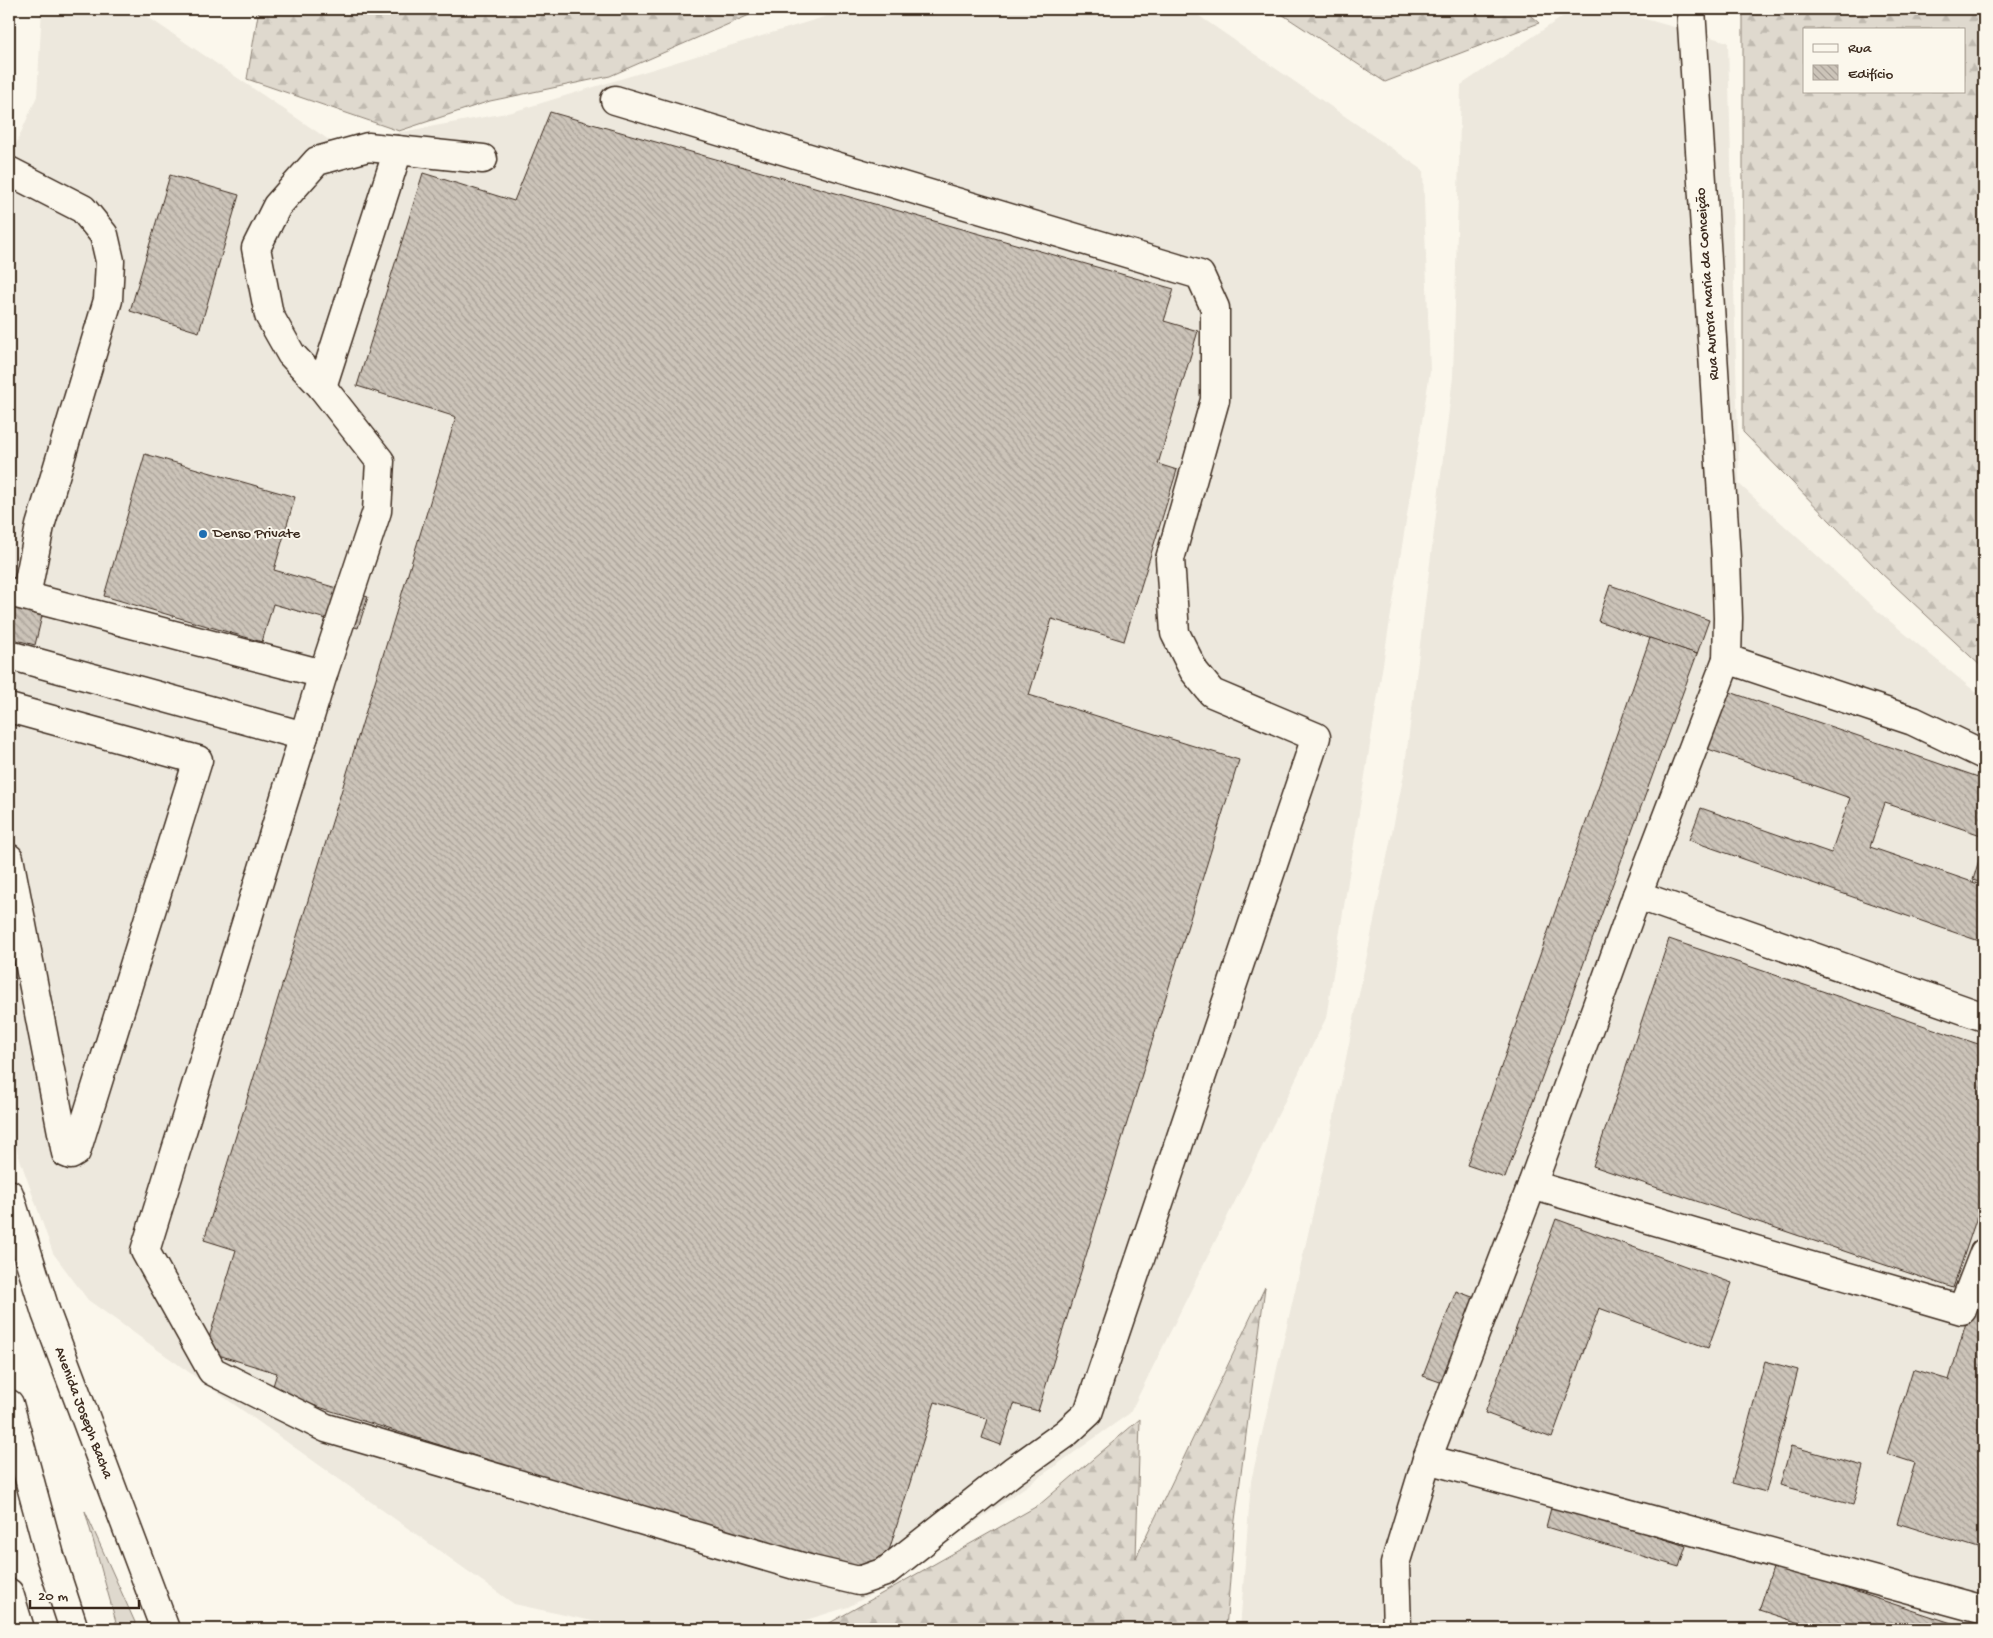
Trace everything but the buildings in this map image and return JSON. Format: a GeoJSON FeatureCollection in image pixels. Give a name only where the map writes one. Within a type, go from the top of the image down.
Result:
{"type":"FeatureCollection","features":[{"type":"Feature","properties":{"kind":"main road","name":"Rua Aurora Maria da Conceição"},"geometry":{"type":"LineString","coordinates":[[1397,1629],[1395,1564],[1427,1459],[1532,1185],[1637,895],[1727,659],[1726,558],[1691,9]]}},
{"type":"Feature","properties":{"kind":"main road"},"geometry":{"type":"LineString","coordinates":[[482,159],[368,147],[317,161],[278,206],[256,248],[269,315],[291,354],[322,387],[380,461],[377,511],[323,674],[145,1251],[212,1371],[326,1428],[812,1570],[859,1581],[885,1572],[1013,1471],[1064,1434],[1088,1413],[1316,737],[1212,693],[1194,671],[1175,634],[1170,559],[1215,400],[1215,308],[1200,275],[615,100]]}},
{"type":"Feature","properties":{"kind":"main road"},"geometry":{"type":"LineString","coordinates":[[322,387],[398,150]]}},
{"type":"Feature","properties":{"kind":"main road"},"geometry":{"type":"LineString","coordinates":[[9,172],[83,208],[104,235],[110,261],[108,300],[40,526],[17,594],[323,674]]}},
{"type":"Feature","properties":{"kind":"main road"},"geometry":{"type":"LineString","coordinates":[[9,655],[304,736]]}},
{"type":"Feature","properties":{"kind":"main road"},"geometry":{"type":"LineString","coordinates":[[1727,659],[1912,721],[1984,755]]}},
{"type":"Feature","properties":{"kind":"main road"},"geometry":{"type":"LineString","coordinates":[[9,708],[198,760],[76,1152],[71,1155],[66,1153],[9,858]]}},
{"type":"Feature","properties":{"kind":"main road"},"geometry":{"type":"LineString","coordinates":[[1637,895],[1984,1017]]}},
{"type":"Feature","properties":{"kind":"main road"},"geometry":{"type":"LineString","coordinates":[[1532,1185],[1962,1310],[1984,1253]]}},
{"type":"Feature","properties":{"kind":"main road","name":"Avenida Joseph Bacha"},"geometry":{"type":"LineString","coordinates":[[9,1194],[46,1313],[165,1629]]}},
{"type":"Feature","properties":{"kind":"main road"},"geometry":{"type":"LineString","coordinates":[[9,1404],[50,1556],[74,1629]]}},
{"type":"Feature","properties":{"kind":"main road"},"geometry":{"type":"LineString","coordinates":[[1427,1459],[1984,1610]]}},
{"type":"Feature","properties":{"kind":"main road"},"geometry":{"type":"LineString","coordinates":[[9,1593],[20,1629]]}},
{"type":"Feature","properties":{"kind":"shaded area"},"geometry":{"type":"Polygon","coordinates":[[[42,9],[136,9],[335,144],[512,112],[850,9],[1189,9],[1423,170],[1430,372],[1326,1018],[1130,1413],[881,1589],[848,1607],[777,1629],[629,1629],[514,1604],[88,1300],[53,1253],[9,1128],[9,160],[37,96],[42,9]]]}},
{"type":"Feature","properties":{"kind":"shaded area"},"geometry":{"type":"Polygon","coordinates":[[[1574,9],[1609,9],[1728,42],[1739,484],[1880,613],[1984,699],[1984,1629],[1240,1629],[1251,1481],[1326,1156],[1404,774],[1453,377],[1461,85],[1574,9]]]}},
{"type":"Feature","properties":{"kind":"green space"},"geometry":{"type":"Polygon","coordinates":[[[259,9],[763,9],[610,76],[490,101],[399,131],[247,79],[259,9]]]}},
{"type":"Feature","properties":{"kind":"green space"},"geometry":{"type":"Polygon","coordinates":[[[1274,9],[1523,9],[1539,23],[1385,82],[1274,9]]]}},
{"type":"Feature","properties":{"kind":"green space"},"geometry":{"type":"Polygon","coordinates":[[[1743,9],[1984,9],[1984,669],[1880,572],[1743,432],[1743,9]]]}},
{"type":"Feature","properties":{"kind":"green space"},"geometry":{"type":"Polygon","coordinates":[[[1265,1287],[1234,1528],[1226,1629],[819,1629],[1039,1505],[1140,1419],[1136,1558],[1265,1287]]]}},
{"type":"Feature","properties":{"kind":"green space"},"geometry":{"type":"Polygon","coordinates":[[[85,1511],[138,1629],[118,1629],[85,1511]]]}},
{"type":"Feature","properties":{"kind":"place","name":"Denso Private"},"geometry":{"type":"Point","coordinates":[203,534]}}]}
